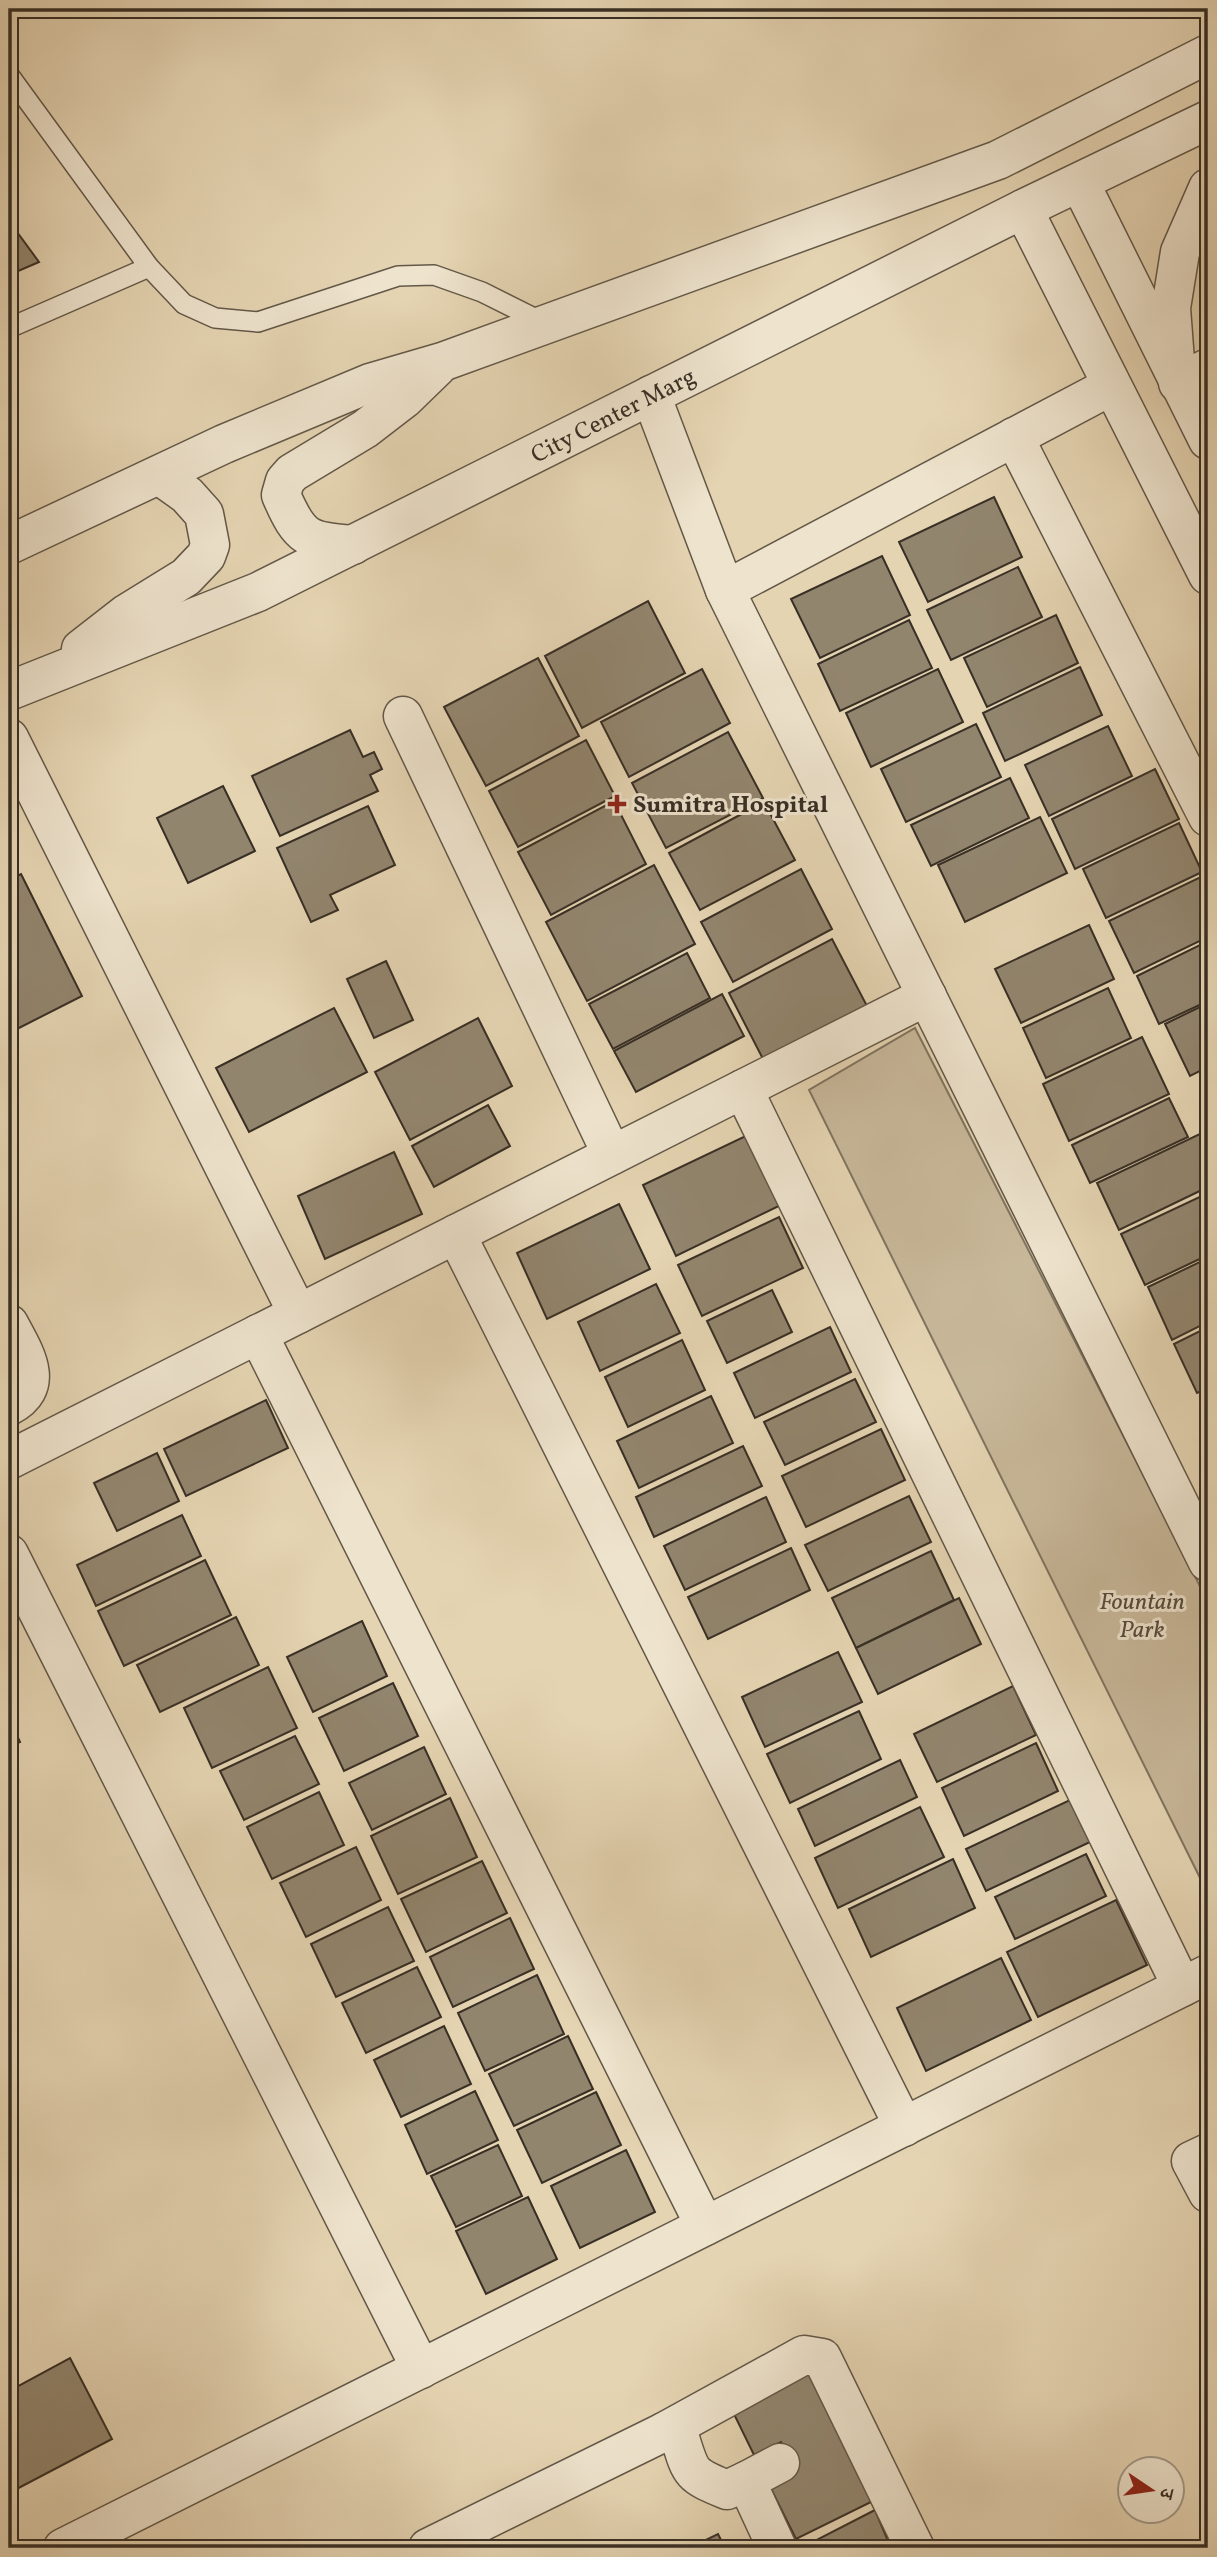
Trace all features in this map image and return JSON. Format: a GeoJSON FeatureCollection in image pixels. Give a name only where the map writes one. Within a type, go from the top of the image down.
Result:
{"type":"FeatureCollection","features":[{"type":"Feature","properties":{"kind":"street"},"geometry":{"type":"LineString","coordinates":[[9,545],[224,444],[370,383],[442,362],[998,160],[1208,54]]}},
{"type":"Feature","properties":{"kind":"street","name":"City Center Marg"},"geometry":{"type":"LineString","coordinates":[[9,691],[258,592],[1023,209],[1208,120]]}},
{"type":"Feature","properties":{"kind":"street"},"geometry":{"type":"LineString","coordinates":[[1080,183],[1193,375]]}},
{"type":"Feature","properties":{"kind":"street"},"geometry":{"type":"LineString","coordinates":[[1208,188],[1180,252],[1171,308],[1193,375],[1208,440]]}},
{"type":"Feature","properties":{"kind":"street"},"geometry":{"type":"LineString","coordinates":[[1023,209],[1208,575]]}},
{"type":"Feature","properties":{"kind":"street"},"geometry":{"type":"LineString","coordinates":[[353,545],[312,539],[302,531],[281,495],[285,481],[305,463],[365,429],[404,399],[442,362]]}},
{"type":"Feature","properties":{"kind":"street"},"geometry":{"type":"LineString","coordinates":[[726,590],[1111,386]]}},
{"type":"Feature","properties":{"kind":"street"},"geometry":{"type":"LineString","coordinates":[[651,395],[726,590],[1208,1562]]}},
{"type":"Feature","properties":{"kind":"street"},"geometry":{"type":"LineString","coordinates":[[1014,437],[1208,817]]}},
{"type":"Feature","properties":{"kind":"street"},"geometry":{"type":"LineString","coordinates":[[57,672],[89,641],[186,577],[206,556],[210,545],[204,514],[187,495],[159,475]]}},
{"type":"Feature","properties":{"kind":"street"},"geometry":{"type":"LineString","coordinates":[[403,716],[612,1155]]}},
{"type":"Feature","properties":{"kind":"street"},"geometry":{"type":"LineString","coordinates":[[9,738],[298,1314]]}},
{"type":"Feature","properties":{"kind":"street"},"geometry":{"type":"LineString","coordinates":[[9,1460],[927,996]]}},
{"type":"Feature","properties":{"kind":"street"},"geometry":{"type":"LineString","coordinates":[[63,2548],[1195,1980],[743,1089]]}},
{"type":"Feature","properties":{"kind":"street"},"geometry":{"type":"LineString","coordinates":[[456,1234],[904,2127]]}},
{"type":"Feature","properties":{"kind":"street"},"geometry":{"type":"LineString","coordinates":[[9,1324],[29,1365],[30,1385],[16,1402],[9,1406]]}},
{"type":"Feature","properties":{"kind":"street"},"geometry":{"type":"LineString","coordinates":[[258,1334],[705,2226]]}},
{"type":"Feature","properties":{"kind":"street"},"geometry":{"type":"LineString","coordinates":[[9,1554],[421,2369]]}},
{"type":"Feature","properties":{"kind":"street"},"geometry":{"type":"LineString","coordinates":[[1208,2153],[1191,2161],[1208,2193]]}},
{"type":"Feature","properties":{"kind":"street"},"geometry":{"type":"LineString","coordinates":[[428,2548],[664,2432],[804,2355],[822,2358],[915,2548]]}},
{"type":"Feature","properties":{"kind":"street"},"geometry":{"type":"LineString","coordinates":[[664,2432],[680,2438],[689,2469],[706,2481],[727,2490],[780,2463]]}},
{"type":"Feature","properties":{"kind":"street"},"geometry":{"type":"LineString","coordinates":[[746,2481],[777,2548]]}},
{"type":"Feature","properties":{"kind":"lane"},"geometry":{"type":"LineString","coordinates":[[9,75],[149,267],[184,304],[215,318],[258,322],[398,276],[434,275],[482,292],[545,324]]}},
{"type":"Feature","properties":{"kind":"lane"},"geometry":{"type":"LineString","coordinates":[[9,328],[149,267]]}},
{"type":"Feature","properties":{"kind":"green space","name":"Fountain Park"},"geometry":{"type":"Polygon","coordinates":[[[915,1028],[1208,1602],[1208,1894],[809,1090],[915,1028]]]}},
{"type":"Feature","properties":{"kind":"building"},"geometry":{"type":"Polygon","coordinates":[[[9,221],[39,262],[9,275],[9,221]]]}},
{"type":"Feature","properties":{"kind":"building"},"geometry":{"type":"Polygon","coordinates":[[[994,497],[1022,557],[928,602],[899,542],[994,497]]]}},
{"type":"Feature","properties":{"kind":"building"},"geometry":{"type":"Polygon","coordinates":[[[882,556],[910,615],[820,658],[791,599],[882,556]]]}},
{"type":"Feature","properties":{"kind":"building"},"geometry":{"type":"Polygon","coordinates":[[[1018,567],[1042,617],[951,660],[927,610],[1018,567]]]}},
{"type":"Feature","properties":{"kind":"building"},"geometry":{"type":"Polygon","coordinates":[[[648,601],[685,673],[582,728],[545,656],[648,601]]]}},
{"type":"Feature","properties":{"kind":"building"},"geometry":{"type":"Polygon","coordinates":[[[1056,615],[1078,663],[987,707],[964,658],[1056,615]]]}},
{"type":"Feature","properties":{"kind":"building"},"geometry":{"type":"Polygon","coordinates":[[[909,620],[932,668],[840,711],[818,664],[909,620]]]}},
{"type":"Feature","properties":{"kind":"building"},"geometry":{"type":"Polygon","coordinates":[[[538,658],[579,736],[486,786],[444,707],[538,658]]]}},
{"type":"Feature","properties":{"kind":"building"},"geometry":{"type":"Polygon","coordinates":[[[1080,667],[1102,715],[1005,761],[983,713],[1080,667]]]}},
{"type":"Feature","properties":{"kind":"building"},"geometry":{"type":"Polygon","coordinates":[[[702,669],[730,723],[629,777],[601,722],[702,669]]]}},
{"type":"Feature","properties":{"kind":"building"},"geometry":{"type":"Polygon","coordinates":[[[938,669],[963,722],[871,767],[846,713],[938,669]]]}},
{"type":"Feature","properties":{"kind":"building"},"geometry":{"type":"Polygon","coordinates":[[[976,724],[1001,777],[906,822],[881,769],[976,724]]]}},
{"type":"Feature","properties":{"kind":"building"},"geometry":{"type":"Polygon","coordinates":[[[1108,726],[1132,776],[1049,816],[1025,765],[1108,726]]]}},
{"type":"Feature","properties":{"kind":"building"},"geometry":{"type":"Polygon","coordinates":[[[350,730],[363,757],[374,752],[382,769],[370,775],[378,791],[280,836],[252,776],[350,730]]]}},
{"type":"Feature","properties":{"kind":"building"},"geometry":{"type":"Polygon","coordinates":[[[728,732],[763,798],[666,848],[632,783],[728,732]]]}},
{"type":"Feature","properties":{"kind":"building"},"geometry":{"type":"Polygon","coordinates":[[[586,740],[615,796],[518,847],[489,791],[586,740]]]}},
{"type":"Feature","properties":{"kind":"building"},"geometry":{"type":"Polygon","coordinates":[[[1155,769],[1179,819],[1075,869],[1052,819],[1155,769]]]}},
{"type":"Feature","properties":{"kind":"building"},"geometry":{"type":"Polygon","coordinates":[[[1010,778],[1029,818],[931,866],[911,825],[1010,778]]]}},
{"type":"Feature","properties":{"kind":"building"},"geometry":{"type":"Polygon","coordinates":[[[223,786],[255,851],[188,883],[157,818],[223,786]]]}},
{"type":"Feature","properties":{"kind":"building"},"geometry":{"type":"Polygon","coordinates":[[[614,801],[646,864],[551,915],[518,852],[614,801]]]}},
{"type":"Feature","properties":{"kind":"building"},"geometry":{"type":"Polygon","coordinates":[[[764,802],[795,860],[700,910],[669,853],[764,802]]]}},
{"type":"Feature","properties":{"kind":"building"},"geometry":{"type":"Polygon","coordinates":[[[368,806],[395,865],[330,895],[338,910],[311,922],[277,848],[368,806]]]}},
{"type":"Feature","properties":{"kind":"building"},"geometry":{"type":"Polygon","coordinates":[[[1040,817],[1067,873],[965,922],[938,865],[1040,817]]]}},
{"type":"Feature","properties":{"kind":"building"},"geometry":{"type":"Polygon","coordinates":[[[1179,823],[1202,872],[1106,918],[1083,869],[1179,823]]]}},
{"type":"Feature","properties":{"kind":"building"},"geometry":{"type":"Polygon","coordinates":[[[654,865],[695,944],[587,1001],[546,922],[654,865]]]}},
{"type":"Feature","properties":{"kind":"building"},"geometry":{"type":"Polygon","coordinates":[[[801,869],[832,929],[733,982],[701,922],[801,869]]]}},
{"type":"Feature","properties":{"kind":"building"},"geometry":{"type":"Polygon","coordinates":[[[21,874],[82,996],[9,1033],[9,880],[21,874]]]}},
{"type":"Feature","properties":{"kind":"building"},"geometry":{"type":"Polygon","coordinates":[[[1207,874],[1208,937],[1134,973],[1109,921],[1207,874]]]}},
{"type":"Feature","properties":{"kind":"building"},"geometry":{"type":"Polygon","coordinates":[[[1089,925],[1114,979],[1021,1023],[995,969],[1089,925]]]}},
{"type":"Feature","properties":{"kind":"building"},"geometry":{"type":"Polygon","coordinates":[[[832,939],[867,1006],[764,1061],[729,993],[832,939]]]}},
{"type":"Feature","properties":{"kind":"building"},"geometry":{"type":"Polygon","coordinates":[[[1208,941],[1208,1001],[1159,1024],[1137,976],[1208,941]]]}},
{"type":"Feature","properties":{"kind":"building"},"geometry":{"type":"Polygon","coordinates":[[[687,953],[710,998],[613,1049],[589,1004],[687,953]]]}},
{"type":"Feature","properties":{"kind":"building"},"geometry":{"type":"Polygon","coordinates":[[[386,961],[413,1020],[374,1038],[347,979],[386,961]]]}},
{"type":"Feature","properties":{"kind":"building"},"geometry":{"type":"Polygon","coordinates":[[[1108,988],[1131,1038],[1046,1078],[1023,1028],[1108,988]]]}},
{"type":"Feature","properties":{"kind":"building"},"geometry":{"type":"Polygon","coordinates":[[[722,994],[744,1036],[636,1092],[614,1051],[722,994]]]}},
{"type":"Feature","properties":{"kind":"building"},"geometry":{"type":"Polygon","coordinates":[[[1208,1003],[1208,1067],[1190,1076],[1165,1024],[1208,1003]]]}},
{"type":"Feature","properties":{"kind":"building"},"geometry":{"type":"Polygon","coordinates":[[[334,1008],[367,1072],[249,1132],[216,1068],[334,1008]]]}},
{"type":"Feature","properties":{"kind":"building"},"geometry":{"type":"Polygon","coordinates":[[[478,1018],[512,1086],[410,1140],[375,1072],[478,1018]]]}},
{"type":"Feature","properties":{"kind":"building"},"geometry":{"type":"Polygon","coordinates":[[[1142,1037],[1169,1094],[1069,1141],[1043,1084],[1142,1037]]]}},
{"type":"Feature","properties":{"kind":"building"},"geometry":{"type":"Polygon","coordinates":[[[1208,1070],[1208,1092],[1200,1074],[1208,1070]]]}},
{"type":"Feature","properties":{"kind":"building"},"geometry":{"type":"Polygon","coordinates":[[[1169,1098],[1188,1137],[1090,1183],[1072,1145],[1169,1098]]]}},
{"type":"Feature","properties":{"kind":"building"},"geometry":{"type":"Polygon","coordinates":[[[488,1105],[510,1146],[434,1187],[412,1146],[488,1105]]]}},
{"type":"Feature","properties":{"kind":"building"},"geometry":{"type":"Polygon","coordinates":[[[1206,1131],[1208,1187],[1119,1230],[1097,1183],[1206,1131]]]}},
{"type":"Feature","properties":{"kind":"building"},"geometry":{"type":"Polygon","coordinates":[[[754,1132],[787,1202],[676,1256],[643,1185],[754,1132]]]}},
{"type":"Feature","properties":{"kind":"building"},"geometry":{"type":"Polygon","coordinates":[[[394,1152],[422,1214],[325,1259],[298,1196],[394,1152]]]}},
{"type":"Feature","properties":{"kind":"building"},"geometry":{"type":"Polygon","coordinates":[[[1208,1193],[1208,1255],[1145,1285],[1121,1234],[1208,1193]]]}},
{"type":"Feature","properties":{"kind":"building"},"geometry":{"type":"Polygon","coordinates":[[[619,1204],[650,1269],[547,1319],[517,1253],[619,1204]]]}},
{"type":"Feature","properties":{"kind":"building"},"geometry":{"type":"Polygon","coordinates":[[[779,1217],[803,1268],[702,1316],[678,1265],[779,1217]]]}},
{"type":"Feature","properties":{"kind":"building"},"geometry":{"type":"Polygon","coordinates":[[[1208,1258],[1208,1322],[1172,1340],[1148,1287],[1208,1258]]]}},
{"type":"Feature","properties":{"kind":"building"},"geometry":{"type":"Polygon","coordinates":[[[656,1284],[680,1333],[600,1371],[578,1322],[656,1284]]]}},
{"type":"Feature","properties":{"kind":"building"},"geometry":{"type":"Polygon","coordinates":[[[772,1290],[792,1332],[727,1363],[707,1321],[772,1290]]]}},
{"type":"Feature","properties":{"kind":"building"},"geometry":{"type":"Polygon","coordinates":[[[830,1327],[851,1372],[755,1418],[734,1373],[830,1327]]]}},
{"type":"Feature","properties":{"kind":"building"},"geometry":{"type":"Polygon","coordinates":[[[1208,1327],[1208,1388],[1197,1393],[1174,1344],[1208,1327]]]}},
{"type":"Feature","properties":{"kind":"building"},"geometry":{"type":"Polygon","coordinates":[[[682,1340],[705,1390],[628,1427],[605,1377],[682,1340]]]}},
{"type":"Feature","properties":{"kind":"building"},"geometry":{"type":"Polygon","coordinates":[[[855,1379],[876,1422],[785,1465],[764,1422],[855,1379]]]}},
{"type":"Feature","properties":{"kind":"building"},"geometry":{"type":"Polygon","coordinates":[[[1208,1393],[1208,1415],[1200,1397],[1208,1393]]]}},
{"type":"Feature","properties":{"kind":"building"},"geometry":{"type":"Polygon","coordinates":[[[711,1396],[733,1443],[639,1488],[617,1441],[711,1396]]]}},
{"type":"Feature","properties":{"kind":"building"},"geometry":{"type":"Polygon","coordinates":[[[266,1400],[288,1448],[186,1496],[164,1449],[266,1400]]]}},
{"type":"Feature","properties":{"kind":"building"},"geometry":{"type":"Polygon","coordinates":[[[881,1429],[905,1480],[806,1527],[782,1476],[881,1429]]]}},
{"type":"Feature","properties":{"kind":"building"},"geometry":{"type":"Polygon","coordinates":[[[743,1446],[762,1486],[654,1537],[636,1497],[743,1446]]]}},
{"type":"Feature","properties":{"kind":"building"},"geometry":{"type":"Polygon","coordinates":[[[157,1453],[179,1501],[117,1531],[94,1483],[157,1453]]]}},
{"type":"Feature","properties":{"kind":"building"},"geometry":{"type":"Polygon","coordinates":[[[909,1496],[931,1542],[828,1591],[805,1545],[909,1496]]]}},
{"type":"Feature","properties":{"kind":"building"},"geometry":{"type":"Polygon","coordinates":[[[766,1497],[786,1542],[685,1590],[664,1546],[766,1497]]]}},
{"type":"Feature","properties":{"kind":"building"},"geometry":{"type":"Polygon","coordinates":[[[182,1515],[201,1556],[96,1606],[77,1565],[182,1515]]]}},
{"type":"Feature","properties":{"kind":"building"},"geometry":{"type":"Polygon","coordinates":[[[791,1548],[810,1590],[708,1639],[688,1597],[791,1548]]]}},
{"type":"Feature","properties":{"kind":"building"},"geometry":{"type":"Polygon","coordinates":[[[931,1551],[954,1600],[856,1648],[832,1598],[931,1551]]]}},
{"type":"Feature","properties":{"kind":"building"},"geometry":{"type":"Polygon","coordinates":[[[205,1560],[231,1615],[124,1666],[98,1611],[205,1560]]]}},
{"type":"Feature","properties":{"kind":"building"},"geometry":{"type":"Polygon","coordinates":[[[959,1598],[981,1644],[878,1694],[856,1648],[959,1598]]]}},
{"type":"Feature","properties":{"kind":"building"},"geometry":{"type":"Polygon","coordinates":[[[236,1617],[259,1665],[160,1712],[137,1665],[236,1617]]]}},
{"type":"Feature","properties":{"kind":"building"},"geometry":{"type":"Polygon","coordinates":[[[362,1621],[387,1676],[313,1712],[287,1657],[362,1621]]]}},
{"type":"Feature","properties":{"kind":"building"},"geometry":{"type":"Polygon","coordinates":[[[838,1652],[862,1702],[765,1747],[742,1697],[838,1652]]]}},
{"type":"Feature","properties":{"kind":"building"},"geometry":{"type":"Polygon","coordinates":[[[268,1667],[297,1728],[212,1768],[184,1708],[268,1667]]]}},
{"type":"Feature","properties":{"kind":"building"},"geometry":{"type":"Polygon","coordinates":[[[393,1683],[418,1736],[344,1771],[319,1718],[393,1683]]]}},
{"type":"Feature","properties":{"kind":"building"},"geometry":{"type":"Polygon","coordinates":[[[1013,1686],[1036,1735],[937,1782],[914,1734],[1013,1686]]]}},
{"type":"Feature","properties":{"kind":"building"},"geometry":{"type":"Polygon","coordinates":[[[859,1711],[881,1759],[790,1803],[767,1754],[859,1711]]]}},
{"type":"Feature","properties":{"kind":"building"},"geometry":{"type":"Polygon","coordinates":[[[9,1718],[20,1742],[9,1747],[9,1718]]]}},
{"type":"Feature","properties":{"kind":"building"},"geometry":{"type":"Polygon","coordinates":[[[295,1736],[319,1784],[244,1820],[220,1771],[295,1736]]]}},
{"type":"Feature","properties":{"kind":"building"},"geometry":{"type":"Polygon","coordinates":[[[1036,1743],[1058,1791],[964,1836],[942,1788],[1036,1743]]]}},
{"type":"Feature","properties":{"kind":"building"},"geometry":{"type":"Polygon","coordinates":[[[424,1747],[446,1794],[372,1830],[349,1783],[424,1747]]]}},
{"type":"Feature","properties":{"kind":"building"},"geometry":{"type":"Polygon","coordinates":[[[900,1760],[917,1797],[815,1846],[798,1809],[900,1760]]]}},
{"type":"Feature","properties":{"kind":"building"},"geometry":{"type":"Polygon","coordinates":[[[319,1792],[344,1845],[272,1879],[247,1827],[319,1792]]]}},
{"type":"Feature","properties":{"kind":"building"},"geometry":{"type":"Polygon","coordinates":[[[450,1798],[477,1857],[398,1894],[371,1836],[450,1798]]]}},
{"type":"Feature","properties":{"kind":"building"},"geometry":{"type":"Polygon","coordinates":[[[1070,1800],[1090,1842],[986,1891],[966,1849],[1070,1800]]]}},
{"type":"Feature","properties":{"kind":"building"},"geometry":{"type":"Polygon","coordinates":[[[920,1807],[944,1857],[838,1908],[815,1858],[920,1807]]]}},
{"type":"Feature","properties":{"kind":"building"},"geometry":{"type":"Polygon","coordinates":[[[356,1847],[381,1900],[306,1937],[280,1883],[356,1847]]]}},
{"type":"Feature","properties":{"kind":"building"},"geometry":{"type":"Polygon","coordinates":[[[1086,1854],[1106,1896],[1015,1939],[995,1897],[1086,1854]]]}},
{"type":"Feature","properties":{"kind":"building"},"geometry":{"type":"Polygon","coordinates":[[[953,1859],[975,1908],[871,1957],[849,1909],[953,1859]]]}},
{"type":"Feature","properties":{"kind":"building"},"geometry":{"type":"Polygon","coordinates":[[[482,1861],[507,1913],[426,1952],[401,1899],[482,1861]]]}},
{"type":"Feature","properties":{"kind":"building"},"geometry":{"type":"Polygon","coordinates":[[[1116,1900],[1147,1965],[1038,2017],[1007,1952],[1116,1900]]]}},
{"type":"Feature","properties":{"kind":"building"},"geometry":{"type":"Polygon","coordinates":[[[388,1907],[414,1961],[336,1997],[311,1944],[388,1907]]]}},
{"type":"Feature","properties":{"kind":"building"},"geometry":{"type":"Polygon","coordinates":[[[510,1918],[534,1969],[453,2007],[430,1957],[510,1918]]]}},
{"type":"Feature","properties":{"kind":"building"},"geometry":{"type":"Polygon","coordinates":[[[1001,1958],[1031,2020],[926,2071],[897,2008],[1001,1958]]]}},
{"type":"Feature","properties":{"kind":"building"},"geometry":{"type":"Polygon","coordinates":[[[417,1967],[441,2017],[366,2053],[342,2003],[417,1967]]]}},
{"type":"Feature","properties":{"kind":"building"},"geometry":{"type":"Polygon","coordinates":[[[537,1975],[564,2034],[485,2071],[458,2013],[537,1975]]]}},
{"type":"Feature","properties":{"kind":"building"},"geometry":{"type":"Polygon","coordinates":[[[444,2026],[471,2084],[401,2117],[374,2060],[444,2026]]]}},
{"type":"Feature","properties":{"kind":"building"},"geometry":{"type":"Polygon","coordinates":[[[568,2036],[593,2089],[514,2126],[489,2074],[568,2036]]]}},
{"type":"Feature","properties":{"kind":"building"},"geometry":{"type":"Polygon","coordinates":[[[475,2091],[498,2140],[427,2174],[405,2125],[475,2091]]]}},
{"type":"Feature","properties":{"kind":"building"},"geometry":{"type":"Polygon","coordinates":[[[596,2092],[621,2145],[542,2183],[517,2130],[596,2092]]]}},
{"type":"Feature","properties":{"kind":"building"},"geometry":{"type":"Polygon","coordinates":[[[498,2145],[522,2196],[456,2227],[431,2176],[498,2145]]]}},
{"type":"Feature","properties":{"kind":"building"},"geometry":{"type":"Polygon","coordinates":[[[626,2150],[655,2212],[580,2248],[551,2186],[626,2150]]]}},
{"type":"Feature","properties":{"kind":"building"},"geometry":{"type":"Polygon","coordinates":[[[528,2197],[557,2259],[486,2294],[456,2231],[528,2197]]]}},
{"type":"Feature","properties":{"kind":"building"},"geometry":{"type":"Polygon","coordinates":[[[70,2358],[112,2439],[9,2493],[9,2391],[70,2358]]]}},
{"type":"Feature","properties":{"kind":"building"},"geometry":{"type":"Polygon","coordinates":[[[811,2371],[875,2500],[796,2539],[767,2481],[794,2468],[781,2442],[754,2455],[732,2410],[811,2371]]]}},
{"type":"Feature","properties":{"kind":"building"},"geometry":{"type":"Polygon","coordinates":[[[875,2510],[891,2548],[801,2548],[875,2510]]]}},
{"type":"Feature","properties":{"kind":"building"},"geometry":{"type":"Polygon","coordinates":[[[718,2534],[725,2548],[689,2548],[718,2534]]]}},
{"type":"Feature","properties":{"kind":"place","name":"Sumitra Hospital"},"geometry":{"type":"Point","coordinates":[617,804]}}]}
